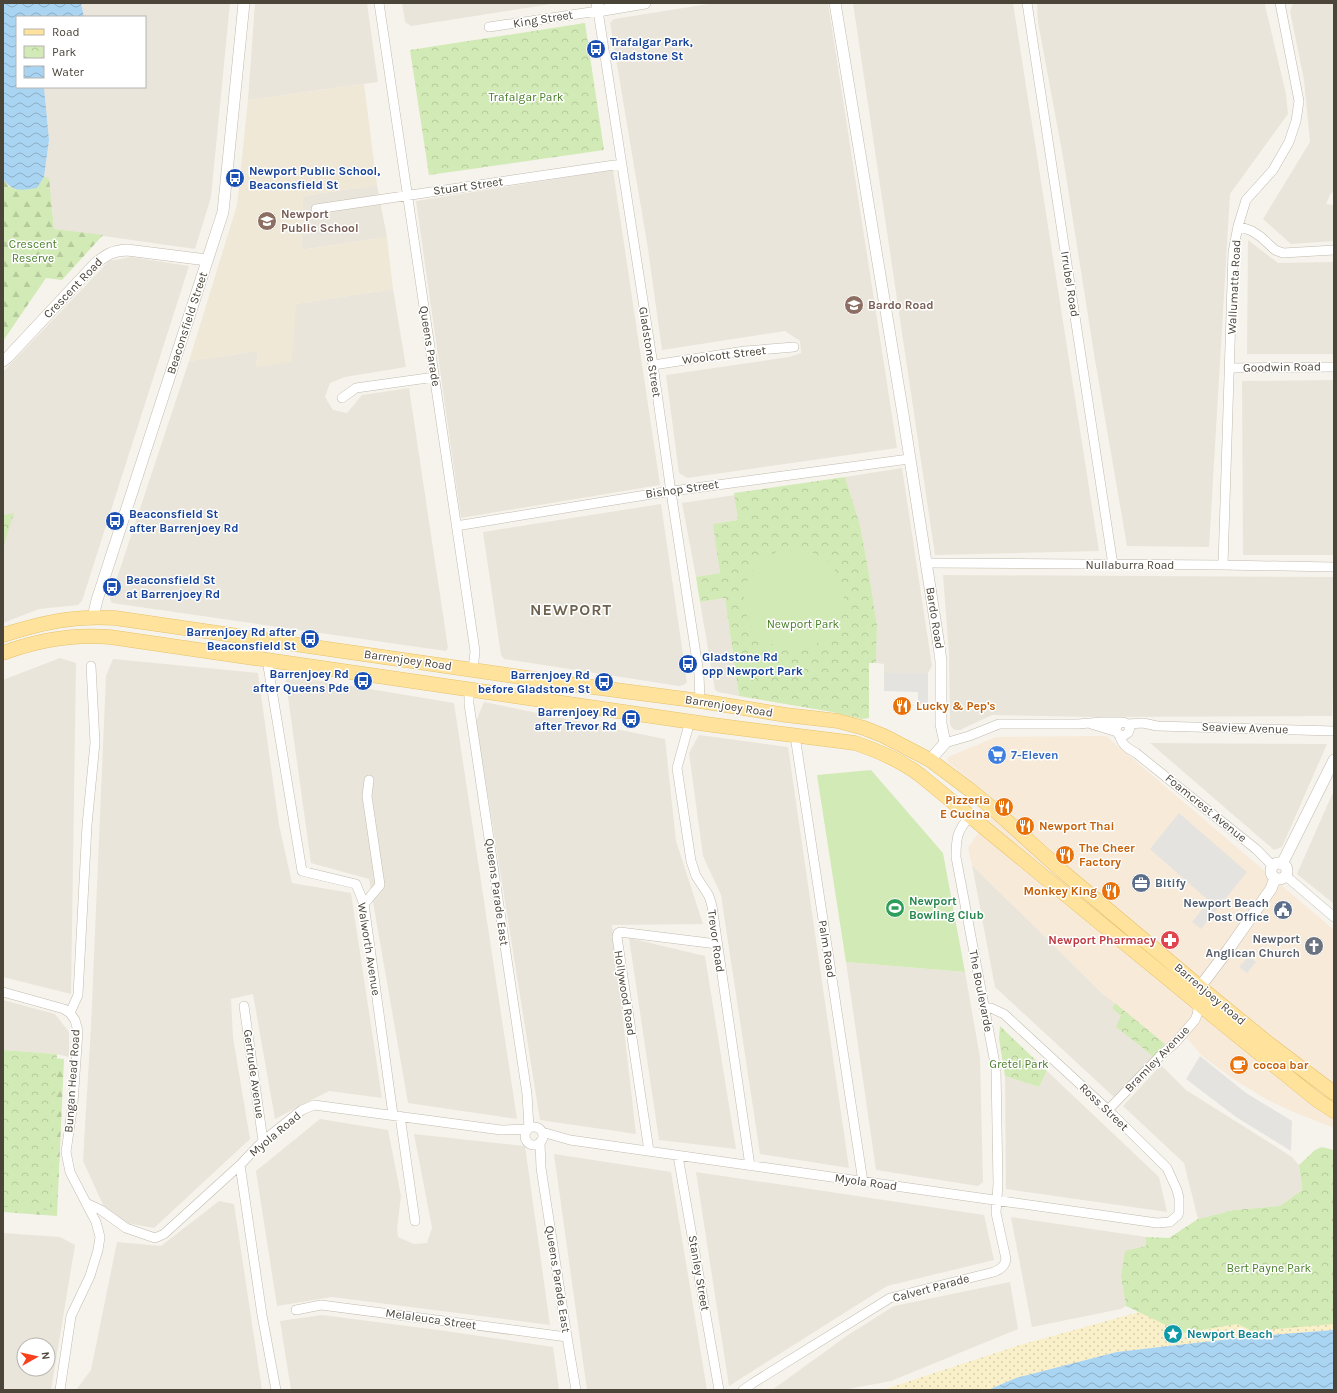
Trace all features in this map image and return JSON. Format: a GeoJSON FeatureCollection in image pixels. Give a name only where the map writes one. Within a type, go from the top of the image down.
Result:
{"type":"FeatureCollection","features":[{"type":"Feature","properties":{"kind":"main road","name":"Barrenjoey Road"},"geometry":{"type":"LineString","coordinates":[[3,635],[37,624],[59,620],[93,617],[195,629],[562,683],[700,700],[797,716],[838,721],[864,728],[884,736],[930,760],[970,790],[998,813],[1062,871],[1268,1043],[1334,1093]]}},
{"type":"Feature","properties":{"kind":"main road","name":"Beaconsfield Street"},"geometry":{"type":"LineString","coordinates":[[90,636],[93,617]]}},
{"type":"Feature","properties":{"kind":"main road","name":"Barrenjoey Road"},"geometry":{"type":"LineString","coordinates":[[3,653],[24,645],[49,640],[90,636],[117,638],[795,736],[855,743],[876,750],[893,757],[920,775],[1317,1100],[1334,1111]]}},
{"type":"Feature","properties":{"kind":"main road","name":"Queens Parade"},"geometry":{"type":"LineString","coordinates":[[469,689],[473,670]]}},
{"type":"Feature","properties":{"kind":"main road"},"geometry":{"type":"LineString","coordinates":[[690,721],[700,700]]}},
{"type":"Feature","properties":{"kind":"main road","name":"Palm Road"},"geometry":{"type":"LineString","coordinates":[[795,736],[797,716]]}},
{"type":"Feature","properties":{"kind":"main road"},"geometry":{"type":"LineString","coordinates":[[920,775],[930,760]]}},
{"type":"Feature","properties":{"kind":"main road"},"geometry":{"type":"LineString","coordinates":[[970,790],[972,806],[970,816],[982,812],[998,813]]}},
{"type":"Feature","properties":{"kind":"street","name":"Beaconsfield Street"},"geometry":{"type":"LineString","coordinates":[[93,617],[222,212],[244,3]]}},
{"type":"Feature","properties":{"kind":"street","name":"Queens Parade"},"geometry":{"type":"LineString","coordinates":[[379,3],[406,195],[435,377],[475,651],[473,670]]}},
{"type":"Feature","properties":{"kind":"street","name":"King Street"},"geometry":{"type":"LineString","coordinates":[[489,27],[597,7],[645,3]]}},
{"type":"Feature","properties":{"kind":"street","name":"Bardo Road"},"geometry":{"type":"LineString","coordinates":[[835,3],[901,399],[940,656],[941,724],[945,743]]}},
{"type":"Feature","properties":{"kind":"street","name":"Irrubel Road"},"geometry":{"type":"LineString","coordinates":[[1027,3],[1113,565]]}},
{"type":"Feature","properties":{"kind":"street","name":"Wallumatta Road"},"geometry":{"type":"LineString","coordinates":[[1223,565],[1233,252],[1238,226],[1246,200],[1272,170],[1289,142],[1296,121],[1299,101],[1280,3]]}},
{"type":"Feature","properties":{"kind":"street","name":"Gladstone Street"},"geometry":{"type":"LineString","coordinates":[[597,7],[653,365],[670,492],[699,674],[700,700]]}},
{"type":"Feature","properties":{"kind":"street","name":"Stuart Street"},"geometry":{"type":"LineString","coordinates":[[316,209],[621,164]]}},
{"type":"Feature","properties":{"kind":"street"},"geometry":{"type":"LineString","coordinates":[[1238,226],[1252,230],[1275,250],[1283,253],[1334,250]]}},
{"type":"Feature","properties":{"kind":"street","name":"Crescent Road"},"geometry":{"type":"LineString","coordinates":[[3,361],[95,264],[106,255],[116,251],[127,250],[207,260]]}},
{"type":"Feature","properties":{"kind":"street","name":"Woolcott Street"},"geometry":{"type":"LineString","coordinates":[[653,365],[745,351],[794,347]]}},
{"type":"Feature","properties":{"kind":"street","name":"Goodwin Road"},"geometry":{"type":"LineString","coordinates":[[1230,368],[1334,367]]}},
{"type":"Feature","properties":{"kind":"street"},"geometry":{"type":"LineString","coordinates":[[342,398],[356,388],[435,377]]}},
{"type":"Feature","properties":{"kind":"street","name":"Bishop Street"},"geometry":{"type":"LineString","coordinates":[[456,526],[735,481],[910,459]]}},
{"type":"Feature","properties":{"kind":"street","name":"Nullaburra Road"},"geometry":{"type":"LineString","coordinates":[[926,563],[1334,567]]}},
{"type":"Feature","properties":{"kind":"street","name":"Walworth Avenue"},"geometry":{"type":"LineString","coordinates":[[267,660],[291,796],[302,871],[356,884],[364,904],[396,1116],[415,1221]]}},
{"type":"Feature","properties":{"kind":"street","name":"Bungan Head Road"},"geometry":{"type":"LineString","coordinates":[[60,1390],[71,1316],[90,1276],[98,1250],[100,1237],[96,1222],[70,1172],[66,1152],[73,1104],[78,1031],[75,1020],[70,1013],[78,994],[87,825],[95,743],[91,666]]}},
{"type":"Feature","properties":{"kind":"street","name":"Queens Parade East"},"geometry":{"type":"LineString","coordinates":[[469,689],[469,704],[527,1094],[541,1168],[576,1390]]}},
{"type":"Feature","properties":{"kind":"street","name":"Trevor Road"},"geometry":{"type":"LineString","coordinates":[[690,721],[677,768],[691,861],[696,876],[709,896],[712,906],[750,1166]]}},
{"type":"Feature","properties":{"kind":"street","name":"Seaview Avenue"},"geometry":{"type":"LineString","coordinates":[[945,743],[969,736],[999,724],[1091,724],[1102,722],[1124,729],[1157,726],[1334,731]]}},
{"type":"Feature","properties":{"kind":"street","name":"Foamcrest Avenue"},"geometry":{"type":"LineString","coordinates":[[1124,729],[1123,744],[1128,749],[1136,753],[1278,865]]}},
{"type":"Feature","properties":{"kind":"street","name":"Palm Road"},"geometry":{"type":"LineString","coordinates":[[795,736],[863,1182]]}},
{"type":"Feature","properties":{"kind":"street"},"geometry":{"type":"LineString","coordinates":[[930,760],[945,743]]}},
{"type":"Feature","properties":{"kind":"street"},"geometry":{"type":"LineString","coordinates":[[1200,986],[1228,950],[1280,877],[1287,871],[1285,866],[1278,865],[1334,760]]}},
{"type":"Feature","properties":{"kind":"street"},"geometry":{"type":"LineString","coordinates":[[364,904],[380,885],[367,796],[369,780]]}},
{"type":"Feature","properties":{"kind":"street","name":"The Boulevarde"},"geometry":{"type":"LineString","coordinates":[[970,816],[958,832],[956,840],[956,857],[996,1069],[997,1200]]}},
{"type":"Feature","properties":{"kind":"street"},"geometry":{"type":"LineString","coordinates":[[1280,877],[1334,917]]}},
{"type":"Feature","properties":{"kind":"street","name":"Hollywood Road"},"geometry":{"type":"LineString","coordinates":[[649,1151],[617,937],[618,933],[620,932],[717,944]]}},
{"type":"Feature","properties":{"kind":"street"},"geometry":{"type":"LineString","coordinates":[[3,992],[64,1009],[70,1013]]}},
{"type":"Feature","properties":{"kind":"street","name":"Bramley Avenue"},"geometry":{"type":"LineString","coordinates":[[1108,1110],[1162,1054],[1175,1043],[1194,1020],[1197,1015],[1199,1004]]}},
{"type":"Feature","properties":{"kind":"street","name":"Gertrude Avenue"},"geometry":{"type":"LineString","coordinates":[[244,1006],[263,1141]]}},
{"type":"Feature","properties":{"kind":"street","name":"Ross Street"},"geometry":{"type":"LineString","coordinates":[[985,1008],[991,1008],[1004,1014],[1108,1110],[1167,1168],[1177,1190],[1179,1198],[1179,1212],[1178,1216],[1173,1220],[1162,1224]]}},
{"type":"Feature","properties":{"kind":"street","name":"Myola Road"},"geometry":{"type":"LineString","coordinates":[[86,1203],[101,1210],[126,1228],[155,1238],[164,1234],[240,1165],[263,1141],[302,1110],[314,1105],[501,1130],[1162,1224]]}},
{"type":"Feature","properties":{"kind":"street","name":"Stanley Street"},"geometry":{"type":"LineString","coordinates":[[678,1156],[719,1390]]}},
{"type":"Feature","properties":{"kind":"street"},"geometry":{"type":"LineString","coordinates":[[240,1165],[262,1314],[276,1390]]}},
{"type":"Feature","properties":{"kind":"street","name":"Calvert Parade"},"geometry":{"type":"LineString","coordinates":[[743,1390],[753,1382],[890,1298],[994,1272],[1002,1268],[1006,1259],[996,1213],[997,1200]]}},
{"type":"Feature","properties":{"kind":"street","name":"Melaleuca Street"},"geometry":{"type":"LineString","coordinates":[[296,1310],[321,1305],[567,1337]]}},
{"type":"Feature","properties":{"kind":"shaded area"},"geometry":{"type":"Polygon","coordinates":[[[81,3],[230,3],[211,197],[195,249],[54,229],[52,205],[44,177],[49,140],[44,88],[146,88],[146,16],[84,16],[81,3]]]}},
{"type":"Feature","properties":{"kind":"shaded area"},"geometry":{"type":"Polygon","coordinates":[[[255,3],[367,3],[378,82],[248,100],[255,3]]]}},
{"type":"Feature","properties":{"kind":"shaded area"},"geometry":{"type":"Polygon","coordinates":[[[402,3],[558,3],[411,26],[405,22],[402,3]]]}},
{"type":"Feature","properties":{"kind":"shaded area"},"geometry":{"type":"Polygon","coordinates":[[[715,3],[828,3],[897,448],[687,478],[679,473],[666,375],[789,357],[801,353],[800,341],[785,331],[662,350],[648,249],[610,23],[614,19],[715,3]]]}},
{"type":"Feature","properties":{"kind":"shaded area"},"geometry":{"type":"Polygon","coordinates":[[[853,3],[1013,3],[1099,551],[935,555],[853,3]]]}},
{"type":"Feature","properties":{"kind":"shaded area"},"geometry":{"type":"Polygon","coordinates":[[[1037,3],[1266,3],[1265,5],[1286,94],[1288,114],[1230,194],[1209,547],[1127,546],[1095,360],[1063,157],[1038,22],[1037,3]]]}},
{"type":"Feature","properties":{"kind":"shaded area"},"geometry":{"type":"Polygon","coordinates":[[[1293,3],[1334,3],[1334,192],[1331,193],[1326,204],[1334,205],[1334,241],[1291,244],[1263,219],[1310,142],[1304,80],[1290,11],[1293,3]]]}},
{"type":"Feature","properties":{"kind":"shaded area","name":"Newport Public School"},"geometry":{"type":"Polygon","coordinates":[[[364,84],[377,185],[303,196],[301,250],[387,237],[393,289],[296,304],[292,362],[256,367],[258,351],[189,361],[237,205],[248,100],[364,84]]]}},
{"type":"Feature","properties":{"kind":"shaded area"},"geometry":{"type":"Polygon","coordinates":[[[613,170],[660,485],[461,518],[416,201],[613,170]]]}},
{"type":"Feature","properties":{"kind":"shaded area"},"geometry":{"type":"Polygon","coordinates":[[[377,185],[387,237],[301,250],[303,196],[377,185]]]}},
{"type":"Feature","properties":{"kind":"shaded area"},"geometry":{"type":"Polygon","coordinates":[[[1248,240],[1278,263],[1334,262],[1334,354],[1247,354],[1248,240]]]}},
{"type":"Feature","properties":{"kind":"shaded area"},"geometry":{"type":"Polygon","coordinates":[[[131,257],[189,266],[82,601],[78,605],[39,609],[3,623],[3,548],[13,514],[3,515],[3,372],[109,261],[131,257]]]}},
{"type":"Feature","properties":{"kind":"shaded area"},"geometry":{"type":"Polygon","coordinates":[[[393,289],[406,367],[345,377],[330,383],[325,397],[333,410],[347,413],[362,395],[409,388],[448,648],[446,651],[112,603],[110,599],[189,361],[258,351],[256,367],[296,304],[393,289]]]}},
{"type":"Feature","properties":{"kind":"shaded area"},"geometry":{"type":"Polygon","coordinates":[[[1334,380],[1334,555],[1243,555],[1242,381],[1334,380]]]}},
{"type":"Feature","properties":{"kind":"shaded area"},"geometry":{"type":"Polygon","coordinates":[[[902,468],[932,666],[928,673],[884,673],[884,664],[876,663],[877,625],[868,568],[860,525],[845,477],[902,468]]]}},
{"type":"Feature","properties":{"kind":"shaded area"},"geometry":{"type":"Polygon","coordinates":[[[735,495],[738,520],[714,524],[720,573],[696,577],[682,503],[735,495]]]}},
{"type":"Feature","properties":{"kind":"shaded area"},"geometry":{"type":"Polygon","coordinates":[[[661,504],[687,682],[684,685],[679,686],[504,659],[501,655],[483,532],[661,504]]]}},
{"type":"Feature","properties":{"kind":"shaded area"},"geometry":{"type":"Polygon","coordinates":[[[943,575],[1334,577],[1332,716],[1098,717],[992,715],[960,730],[955,730],[950,724],[949,653],[943,575]]]}},
{"type":"Feature","properties":{"kind":"shaded area"},"geometry":{"type":"Polygon","coordinates":[[[725,598],[739,696],[718,692],[715,690],[700,602],[725,598]]]}},
{"type":"Feature","properties":{"kind":"shaded area"},"geometry":{"type":"Polygon","coordinates":[[[60,658],[76,663],[71,994],[3,977],[3,680],[60,658]]]}},
{"type":"Feature","properties":{"kind":"shaded area"},"geometry":{"type":"Polygon","coordinates":[[[113,659],[258,673],[279,825],[292,883],[351,893],[382,1098],[329,1091],[275,1119],[253,994],[231,999],[233,1037],[250,1139],[154,1228],[110,1220],[83,1161],[91,1026],[106,676],[113,659]]]}},
{"type":"Feature","properties":{"kind":"shaded area"},"geometry":{"type":"Polygon","coordinates":[[[884,673],[928,673],[928,704],[918,704],[918,692],[884,691],[884,673]]]}},
{"type":"Feature","properties":{"kind":"shaded area"},"geometry":{"type":"Polygon","coordinates":[[[285,675],[454,703],[517,1119],[408,1103],[369,879],[311,863],[285,675]]]}},
{"type":"Feature","properties":{"kind":"shaded area"},"geometry":{"type":"Polygon","coordinates":[[[484,702],[665,739],[676,841],[703,924],[612,925],[636,1134],[540,1120],[476,721],[484,702]]]}},
{"type":"Feature","properties":{"kind":"shaded area"},"geometry":{"type":"Polygon","coordinates":[[[699,735],[788,747],[849,1168],[760,1154],[721,895],[703,856],[689,753],[699,735]]]}},
{"type":"Feature","properties":{"kind":"shaded area"},"geometry":{"type":"Polygon","coordinates":[[[1106,736],[1334,930],[1334,1128],[1291,1111],[1266,1099],[1235,1080],[1202,1056],[1187,1038],[1174,1051],[1103,994],[972,865],[968,848],[998,804],[949,763],[947,760],[948,757],[996,737],[1106,736]]]}},
{"type":"Feature","properties":{"kind":"shaded area"},"geometry":{"type":"Polygon","coordinates":[[[1150,743],[1327,744],[1282,847],[1274,850],[1150,743]]]}},
{"type":"Feature","properties":{"kind":"shaded area"},"geometry":{"type":"Polygon","coordinates":[[[1334,790],[1334,904],[1297,874],[1334,790]]]}},
{"type":"Feature","properties":{"kind":"shaded area"},"geometry":{"type":"Polygon","coordinates":[[[1179,813],[1247,872],[1201,929],[1192,922],[1209,901],[1150,849],[1179,813]]]}},
{"type":"Feature","properties":{"kind":"shaded area"},"geometry":{"type":"Polygon","coordinates":[[[972,865],[1103,994],[1115,1003],[1112,1008],[1121,1016],[1138,1044],[1153,1057],[1115,1098],[995,987],[972,865]]]}},
{"type":"Feature","properties":{"kind":"shaded area"},"geometry":{"type":"Polygon","coordinates":[[[629,938],[705,956],[736,1149],[659,1140],[629,938]]]}},
{"type":"Feature","properties":{"kind":"shaded area"},"geometry":{"type":"Polygon","coordinates":[[[1249,956],[1256,962],[1247,973],[1239,967],[1249,956]]]}},
{"type":"Feature","properties":{"kind":"shaded area"},"geometry":{"type":"Polygon","coordinates":[[[846,962],[965,972],[980,1057],[983,1182],[978,1186],[876,1170],[846,962]]]}},
{"type":"Feature","properties":{"kind":"shaded area"},"geometry":{"type":"Polygon","coordinates":[[[3,1000],[55,1014],[69,1032],[69,1057],[57,1054],[3,1050],[3,1000]]]}},
{"type":"Feature","properties":{"kind":"shaded area"},"geometry":{"type":"Polygon","coordinates":[[[1200,1056],[1246,1093],[1292,1121],[1291,1151],[1236,1117],[1186,1079],[1200,1056]]]}},
{"type":"Feature","properties":{"kind":"shaded area"},"geometry":{"type":"Polygon","coordinates":[[[1161,1065],[1186,1090],[1292,1157],[1299,1165],[1302,1190],[1280,1206],[1234,1210],[1198,1219],[1184,1163],[1123,1106],[1161,1065]]]}},
{"type":"Feature","properties":{"kind":"shaded area"},"geometry":{"type":"Polygon","coordinates":[[[1047,1071],[1159,1177],[1167,1212],[1006,1189],[1005,1076],[1039,1087],[1047,1071]]]}},
{"type":"Feature","properties":{"kind":"shaded area"},"geometry":{"type":"Polygon","coordinates":[[[320,1119],[388,1130],[401,1196],[397,1229],[398,1237],[414,1244],[427,1243],[432,1228],[414,1134],[525,1146],[550,1325],[332,1297],[277,1306],[256,1171],[320,1119]]]}},
{"type":"Feature","properties":{"kind":"shaded area"},"geometry":{"type":"Polygon","coordinates":[[[554,1154],[671,1172],[707,1390],[587,1390],[554,1154]]]}},
{"type":"Feature","properties":{"kind":"shaded area"},"geometry":{"type":"Polygon","coordinates":[[[696,1172],[984,1215],[994,1260],[887,1286],[729,1386],[696,1172]]]}},
{"type":"Feature","properties":{"kind":"shaded area"},"geometry":{"type":"Polygon","coordinates":[[[219,1201],[234,1204],[262,1390],[76,1390],[91,1370],[117,1242],[161,1246],[219,1201]]]}},
{"type":"Feature","properties":{"kind":"shaded area"},"geometry":{"type":"Polygon","coordinates":[[[1011,1217],[1146,1237],[1146,1246],[1121,1277],[1126,1306],[1121,1309],[1032,1327],[1011,1217]]]}},
{"type":"Feature","properties":{"kind":"shaded area"},"geometry":{"type":"Polygon","coordinates":[[[3,1233],[60,1237],[75,1245],[56,1360],[56,1337],[16,1337],[16,1377],[53,1377],[51,1390],[3,1390],[3,1233]]]}},
{"type":"Feature","properties":{"kind":"shaded area"},"geometry":{"type":"Polygon","coordinates":[[[1010,1282],[1018,1329],[891,1381],[843,1390],[772,1390],[848,1335],[894,1306],[1010,1282]]]}},
{"type":"Feature","properties":{"kind":"shaded area"},"geometry":{"type":"Polygon","coordinates":[[[322,1315],[553,1347],[559,1390],[291,1390],[280,1321],[322,1315]]]}},
{"type":"Feature","properties":{"kind":"green space","name":"Trafalgar Park"},"geometry":{"type":"Polygon","coordinates":[[[585,23],[604,150],[429,175],[410,50],[585,23]]]}},
{"type":"Feature","properties":{"kind":"green space","name":"Crescent Reserve"},"geometry":{"type":"Polygon","coordinates":[[[44,177],[49,178],[54,229],[103,235],[62,280],[46,278],[3,341],[3,179],[9,187],[37,188],[44,177]]]}},
{"type":"Feature","properties":{"kind":"green space","name":"Newport Park"},"geometry":{"type":"Polygon","coordinates":[[[845,477],[860,525],[877,625],[876,663],[869,663],[869,718],[862,719],[832,712],[739,696],[725,598],[700,602],[696,577],[720,573],[713,524],[738,520],[734,493],[845,477]]]}},
{"type":"Feature","properties":{"kind":"green space"},"geometry":{"type":"Polygon","coordinates":[[[14,513],[3,548],[3,515],[14,513]]]}},
{"type":"Feature","properties":{"kind":"green space"},"geometry":{"type":"Polygon","coordinates":[[[784,549],[804,549],[813,552],[830,563],[841,580],[844,589],[844,609],[841,618],[830,635],[813,646],[804,649],[784,649],[766,641],[758,635],[752,627],[744,609],[744,589],[752,571],[758,563],[766,557],[784,549]]]}},
{"type":"Feature","properties":{"kind":"green space","name":"Newport Bowling Club"},"geometry":{"type":"Polygon","coordinates":[[[871,770],[943,853],[965,972],[846,962],[817,775],[871,770]]]}},
{"type":"Feature","properties":{"kind":"green space"},"geometry":{"type":"Polygon","coordinates":[[[1115,1003],[1165,1044],[1153,1057],[1116,1027],[1121,1016],[1112,1008],[1115,1003]]]}},
{"type":"Feature","properties":{"kind":"green space","name":"Gretel Park"},"geometry":{"type":"Polygon","coordinates":[[[1000,1026],[1047,1071],[1039,1087],[1005,1076],[999,1039],[1000,1026]]]}},
{"type":"Feature","properties":{"kind":"green space"},"geometry":{"type":"Polygon","coordinates":[[[3,1050],[57,1054],[50,1210],[3,1206],[3,1050]]]}},
{"type":"Feature","properties":{"kind":"green space"},"geometry":{"type":"Polygon","coordinates":[[[3,1053],[64,1059],[57,1216],[3,1212],[3,1053]]]}},
{"type":"Feature","properties":{"kind":"green space","name":"Bert Payne Park"},"geometry":{"type":"Polygon","coordinates":[[[1322,1147],[1334,1150],[1334,1324],[1253,1331],[1237,1324],[1183,1333],[1126,1306],[1121,1277],[1125,1251],[1146,1246],[1146,1237],[1169,1238],[1198,1219],[1234,1210],[1280,1206],[1302,1190],[1299,1165],[1315,1150],[1322,1147]]]}},
{"type":"Feature","properties":{"kind":"sand","name":"Newport Beach"},"geometry":{"type":"Polygon","coordinates":[[[1334,1282],[1334,1330],[1256,1336],[1117,1352],[1016,1378],[988,1390],[882,1390],[1020,1345],[1161,1306],[1334,1282]]]}},
{"type":"Feature","properties":{"kind":"water"},"geometry":{"type":"Polygon","coordinates":[[[3,3],[81,3],[84,16],[16,16],[16,88],[44,88],[49,140],[44,177],[37,188],[22,190],[14,189],[3,179],[3,3]]]}},
{"type":"Feature","properties":{"kind":"water"},"geometry":{"type":"Polygon","coordinates":[[[1334,1330],[1334,1390],[988,1390],[1016,1378],[1117,1352],[1256,1336],[1334,1330]]]}},
{"type":"Feature","properties":{"kind":"place","name":"Trafalgar Park, Gladstone St"},"geometry":{"type":"Point","coordinates":[596,49]}},
{"type":"Feature","properties":{"kind":"place","name":"Newport Public School, Beaconsfield St"},"geometry":{"type":"Point","coordinates":[235,178]}},
{"type":"Feature","properties":{"kind":"place","name":"Newport Public School"},"geometry":{"type":"Point","coordinates":[267,221]}},
{"type":"Feature","properties":{"kind":"place","name":"Bardo Road"},"geometry":{"type":"Point","coordinates":[854,305]}},
{"type":"Feature","properties":{"kind":"place","name":"Beaconsfield St after Barrenjoey Rd"},"geometry":{"type":"Point","coordinates":[115,521]}},
{"type":"Feature","properties":{"kind":"place","name":"Beaconsfield St at Barrenjoey Rd"},"geometry":{"type":"Point","coordinates":[112,587]}},
{"type":"Feature","properties":{"kind":"place","name":"Barrenjoey Rd after Beaconsfield St"},"geometry":{"type":"Point","coordinates":[310,639]}},
{"type":"Feature","properties":{"kind":"place","name":"Gladstone Rd opp Newport Park"},"geometry":{"type":"Point","coordinates":[688,664]}},
{"type":"Feature","properties":{"kind":"place","name":"Barrenjoey Rd after Queens Pde"},"geometry":{"type":"Point","coordinates":[363,681]}},
{"type":"Feature","properties":{"kind":"place","name":"Barrenjoey Rd before Gladstone St"},"geometry":{"type":"Point","coordinates":[604,682]}},
{"type":"Feature","properties":{"kind":"place","name":"Lucky & Pep's"},"geometry":{"type":"Point","coordinates":[902,706]}},
{"type":"Feature","properties":{"kind":"place","name":"Barrenjoey Rd after Trevor Rd"},"geometry":{"type":"Point","coordinates":[631,719]}},
{"type":"Feature","properties":{"kind":"place","name":"7-Eleven"},"geometry":{"type":"Point","coordinates":[997,755]}},
{"type":"Feature","properties":{"kind":"place","name":"Pizzeria E Cucina"},"geometry":{"type":"Point","coordinates":[1004,807]}},
{"type":"Feature","properties":{"kind":"place","name":"Newport Thai"},"geometry":{"type":"Point","coordinates":[1025,826]}},
{"type":"Feature","properties":{"kind":"place","name":"The Cheer Factory"},"geometry":{"type":"Point","coordinates":[1065,855]}},
{"type":"Feature","properties":{"kind":"place","name":"Bitify"},"geometry":{"type":"Point","coordinates":[1141,883]}},
{"type":"Feature","properties":{"kind":"place","name":"Monkey King"},"geometry":{"type":"Point","coordinates":[1111,891]}},
{"type":"Feature","properties":{"kind":"place","name":"Newport Bowling Club"},"geometry":{"type":"Point","coordinates":[895,908]}},
{"type":"Feature","properties":{"kind":"place","name":"Newport Beach Post Office"},"geometry":{"type":"Point","coordinates":[1283,910]}},
{"type":"Feature","properties":{"kind":"place","name":"Newport Pharmacy"},"geometry":{"type":"Point","coordinates":[1170,940]}},
{"type":"Feature","properties":{"kind":"place","name":"Newport Anglican Church"},"geometry":{"type":"Point","coordinates":[1314,946]}},
{"type":"Feature","properties":{"kind":"place","name":"cocoa bar"},"geometry":{"type":"Point","coordinates":[1239,1065]}},
{"type":"Feature","properties":{"kind":"place","name":"Newport Beach"},"geometry":{"type":"Point","coordinates":[1173,1334]}},
{"type":"Feature","properties":{"kind":"district","name":"NEWPORT"},"geometry":{"type":"Point","coordinates":[571,609]}}]}
